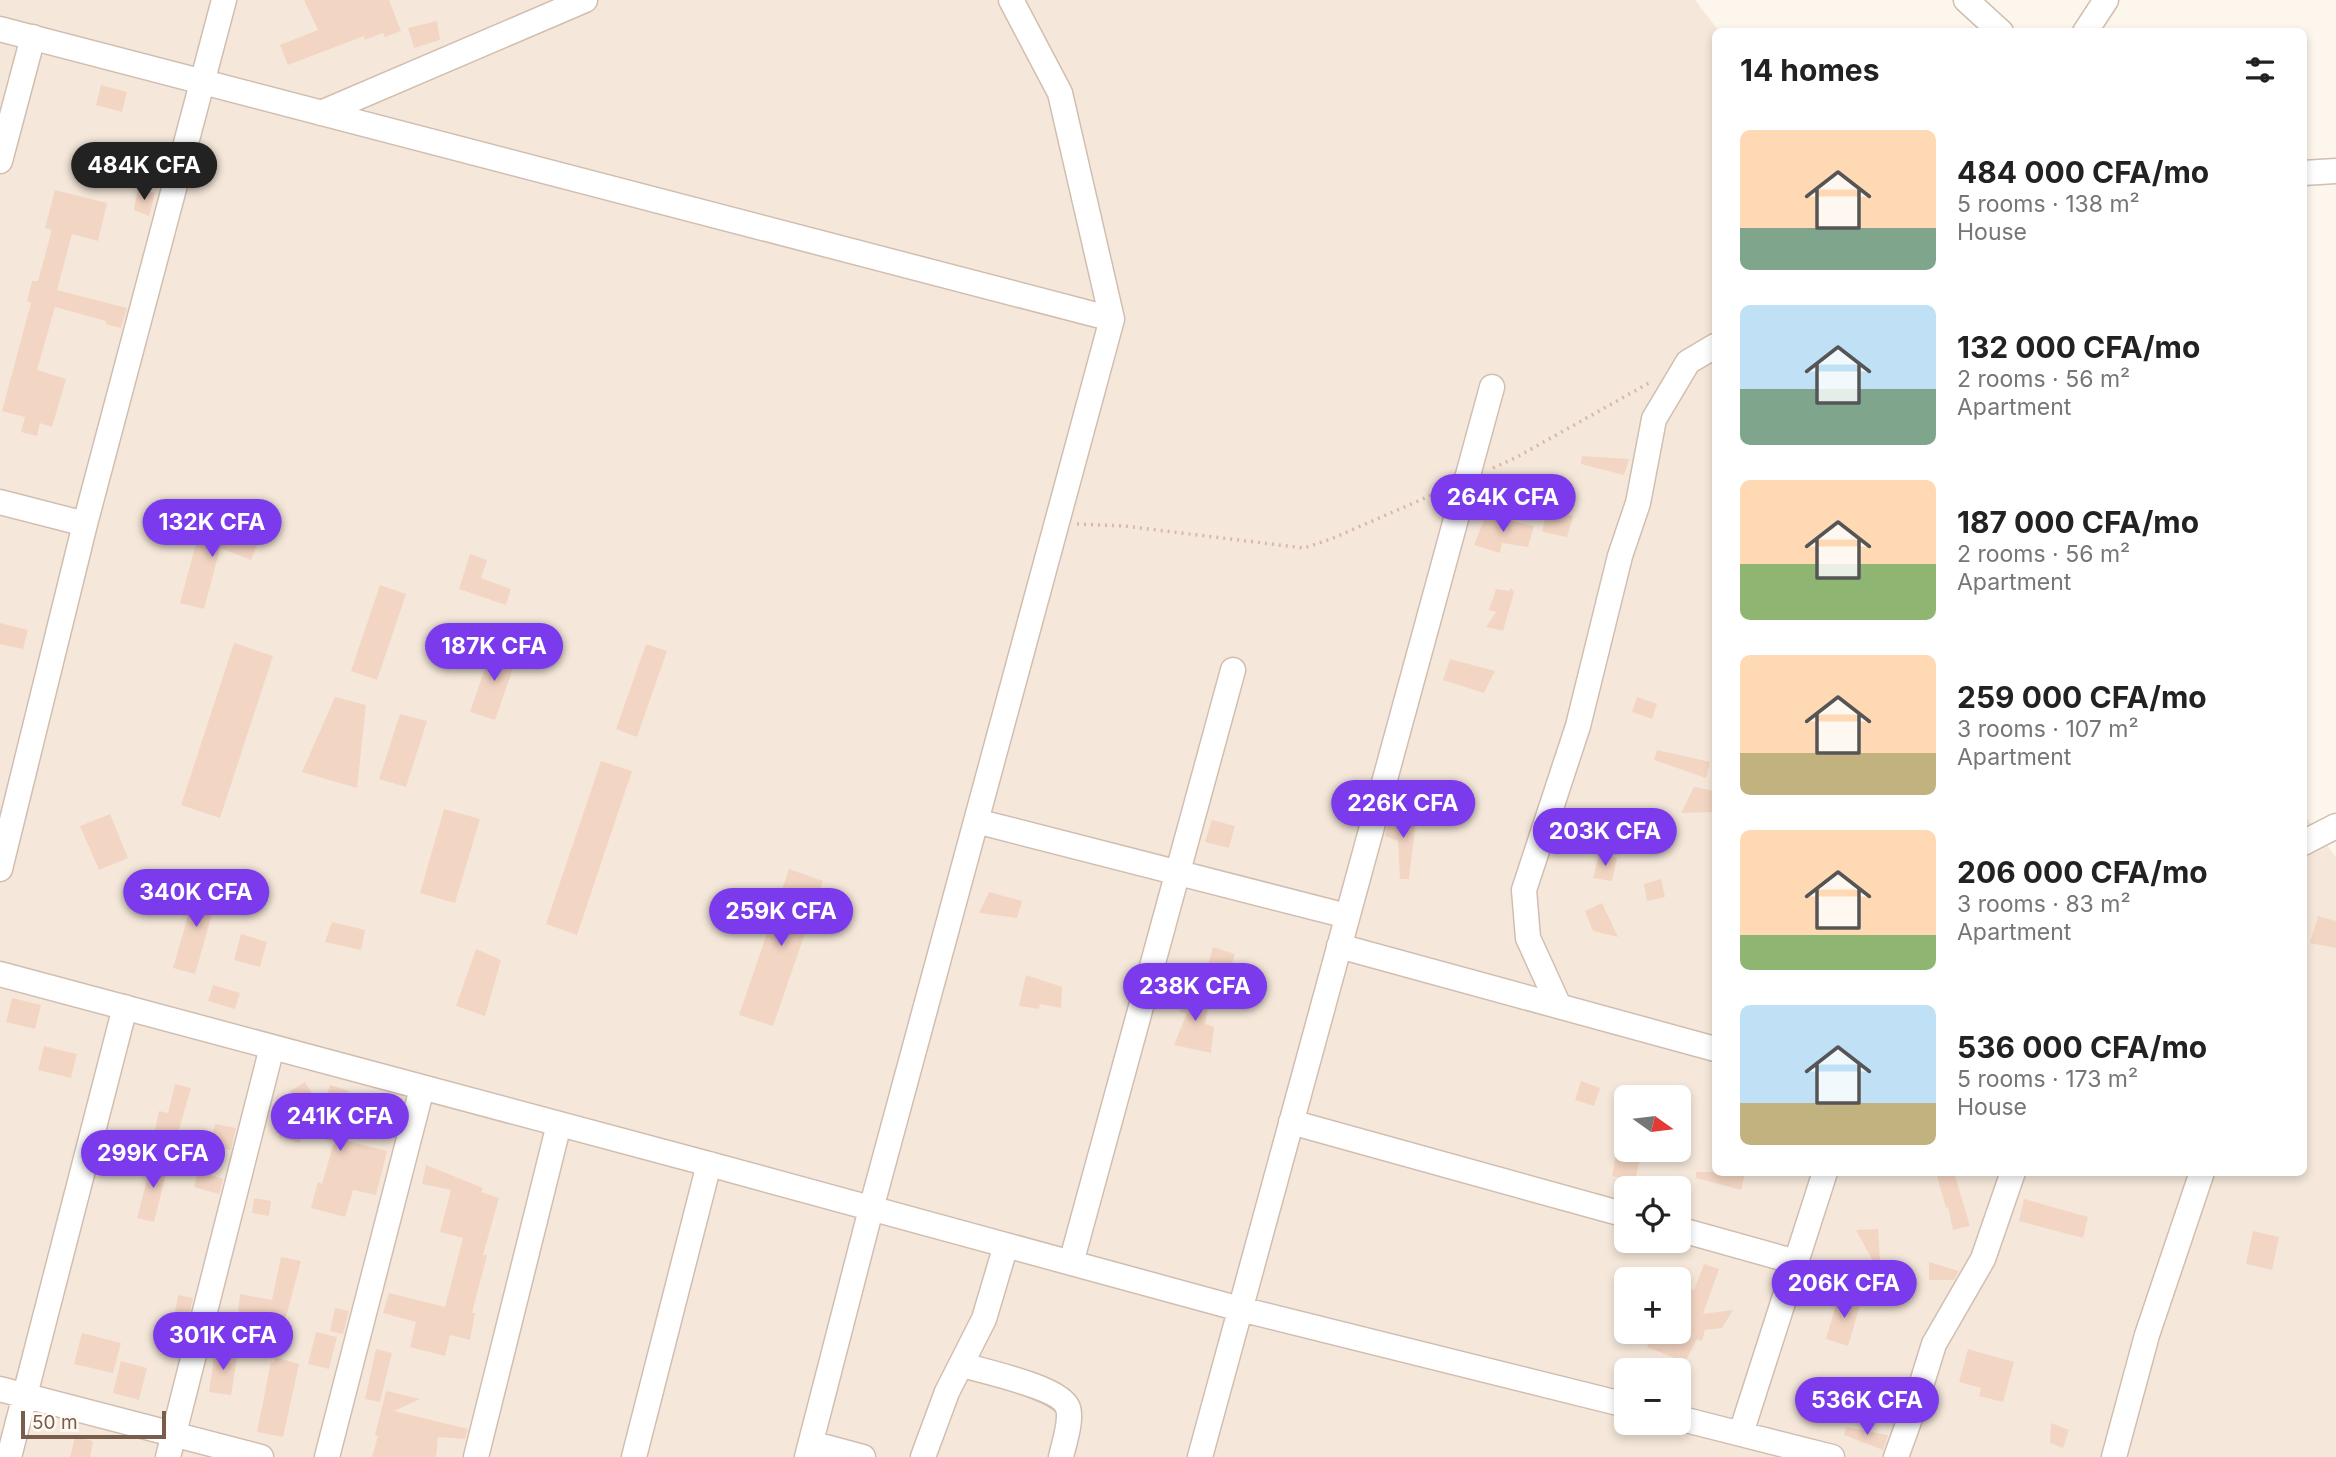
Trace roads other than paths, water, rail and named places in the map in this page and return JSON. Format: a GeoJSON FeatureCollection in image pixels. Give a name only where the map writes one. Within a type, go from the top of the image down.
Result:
{"type":"FeatureCollection","features":[{"type":"Feature","properties":{"kind":"street"},"geometry":{"type":"LineString","coordinates":[[0,869],[85,523],[225,0]]}},
{"type":"Feature","properties":{"kind":"street"},"geometry":{"type":"LineString","coordinates":[[321,113],[585,0]]}},
{"type":"Feature","properties":{"kind":"street"},"geometry":{"type":"LineString","coordinates":[[863,1457],[809,1450],[871,1209],[1112,319],[1060,93],[1011,0]]}},
{"type":"Feature","properties":{"kind":"street"},"geometry":{"type":"LineString","coordinates":[[1966,0],[1997,28]]}},
{"type":"Feature","properties":{"kind":"street"},"geometry":{"type":"LineString","coordinates":[[2088,28],[2106,0]]}},
{"type":"Feature","properties":{"kind":"street"},"geometry":{"type":"LineString","coordinates":[[0,29],[1112,319]]}},
{"type":"Feature","properties":{"kind":"street"},"geometry":{"type":"LineString","coordinates":[[0,161],[33,37]]}},
{"type":"Feature","properties":{"kind":"street"},"geometry":{"type":"LineString","coordinates":[[2307,172],[2336,171]]}},
{"type":"Feature","properties":{"kind":"street"},"geometry":{"type":"LineString","coordinates":[[1559,1006],[1528,938],[1524,890],[1578,726],[1620,556],[1638,503],[1654,419],[1688,362],[1712,348]]}},
{"type":"Feature","properties":{"kind":"street"},"geometry":{"type":"LineString","coordinates":[[1203,1454],[1240,1308],[1492,387]]}},
{"type":"Feature","properties":{"kind":"street"},"geometry":{"type":"LineString","coordinates":[[0,502],[85,523]]}},
{"type":"Feature","properties":{"kind":"street"},"geometry":{"type":"LineString","coordinates":[[1071,1263],[1233,670]]}},
{"type":"Feature","properties":{"kind":"street"},"geometry":{"type":"LineString","coordinates":[[976,821],[1347,916]]}},
{"type":"Feature","properties":{"kind":"street"},"geometry":{"type":"LineString","coordinates":[[2307,841],[2336,826]]}},
{"type":"Feature","properties":{"kind":"street"},"geometry":{"type":"LineString","coordinates":[[1339,946],[1712,1048]]}},
{"type":"Feature","properties":{"kind":"street"},"geometry":{"type":"LineString","coordinates":[[0,974],[1240,1308],[1614,1402]]}},
{"type":"Feature","properties":{"kind":"street"},"geometry":{"type":"LineString","coordinates":[[9,1457],[125,1007]]}},
{"type":"Feature","properties":{"kind":"street"},"geometry":{"type":"LineString","coordinates":[[171,1446],[272,1047]]}},
{"type":"Feature","properties":{"kind":"street"},"geometry":{"type":"LineString","coordinates":[[327,1457],[422,1088]]}},
{"type":"Feature","properties":{"kind":"street"},"geometry":{"type":"LineString","coordinates":[[1291,1122],[1614,1212]]}},
{"type":"Feature","properties":{"kind":"street"},"geometry":{"type":"LineString","coordinates":[[476,1457],[559,1124]]}},
{"type":"Feature","properties":{"kind":"street"},"geometry":{"type":"LineString","coordinates":[[634,1457],[709,1164]]}},
{"type":"Feature","properties":{"kind":"street"},"geometry":{"type":"LineString","coordinates":[[1741,1433],[1824,1176]]}},
{"type":"Feature","properties":{"kind":"street"},"geometry":{"type":"LineString","coordinates":[[1896,1457],[1934,1344],[1983,1259],[2012,1176]]}},
{"type":"Feature","properties":{"kind":"street"},"geometry":{"type":"LineString","coordinates":[[2114,1457],[2147,1335],[2201,1176]]}},
{"type":"Feature","properties":{"kind":"street"},"geometry":{"type":"LineString","coordinates":[[1691,1233],[1796,1262]]}},
{"type":"Feature","properties":{"kind":"street"},"geometry":{"type":"LineString","coordinates":[[923,1457],[947,1392],[984,1319],[1006,1245]]}},
{"type":"Feature","properties":{"kind":"street"},"geometry":{"type":"LineString","coordinates":[[962,1365],[1049,1391],[1065,1401],[1070,1411],[1061,1457]]}},
{"type":"Feature","properties":{"kind":"street"},"geometry":{"type":"LineString","coordinates":[[0,1389],[25,1395],[171,1446],[261,1457]]}},
{"type":"Feature","properties":{"kind":"street"},"geometry":{"type":"LineString","coordinates":[[1691,1421],[1832,1457]]}}]}
